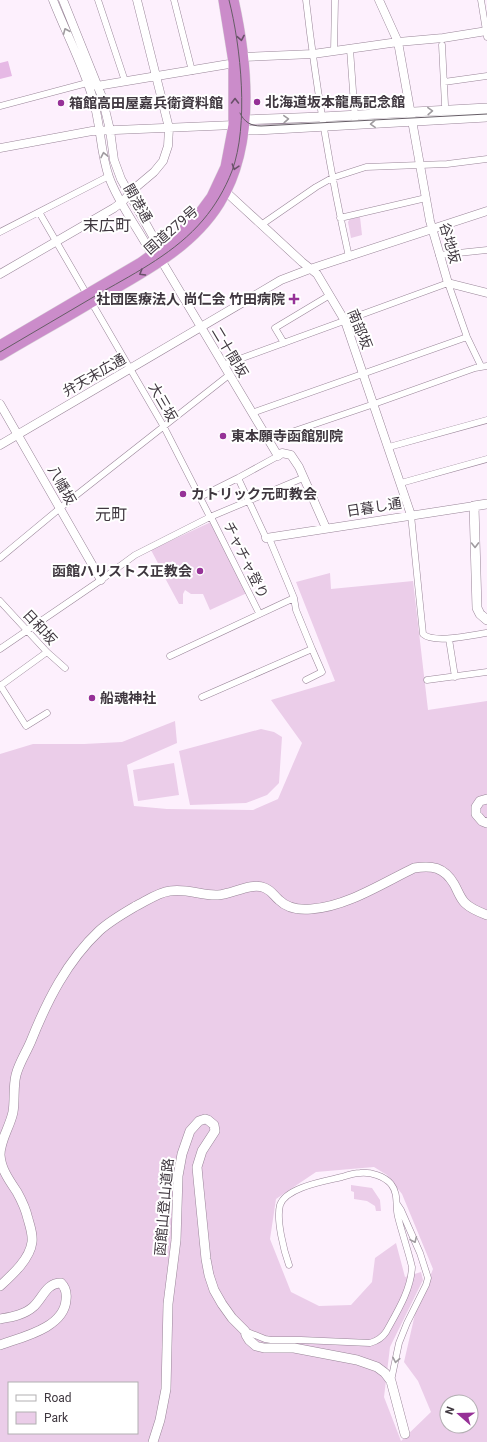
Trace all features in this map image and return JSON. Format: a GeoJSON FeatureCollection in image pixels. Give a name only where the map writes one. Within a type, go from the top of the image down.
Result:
{"type":"FeatureCollection","features":[{"type":"Feature","properties":{"kind":"highway","name":"国道279号"},"geometry":{"type":"LineString","coordinates":[[224,0],[239,60]]}},
{"type":"Feature","properties":{"kind":"highway","name":"国道279号"},"geometry":{"type":"LineString","coordinates":[[0,355],[141,263],[158,255],[200,226],[214,210],[225,191],[236,165],[240,125],[239,60],[233,0]]}},
{"type":"Feature","properties":{"kind":"highway","name":"国道279号"},"geometry":{"type":"LineString","coordinates":[[158,255],[189,225],[212,197],[226,167],[240,125]]}},
{"type":"Feature","properties":{"kind":"highway","name":"国道279号"},"geometry":{"type":"LineString","coordinates":[[0,346],[89,298]]}},
{"type":"Feature","properties":{"kind":"main road"},"geometry":{"type":"LineString","coordinates":[[323,122],[355,115],[487,108]]}},
{"type":"Feature","properties":{"kind":"main road"},"geometry":{"type":"LineString","coordinates":[[240,125],[323,122],[355,124],[487,117]]}},
{"type":"Feature","properties":{"kind":"main road","name":"日暮し通"},"geometry":{"type":"LineString","coordinates":[[474,506],[487,504]]}},
{"type":"Feature","properties":{"kind":"main road"},"geometry":{"type":"LineString","coordinates":[[474,506],[476,608],[487,620]]}},
{"type":"Feature","properties":{"kind":"main road"},"geometry":{"type":"LineString","coordinates":[[487,799],[480,801],[476,807],[476,814],[482,821],[487,823]]}},
{"type":"Feature","properties":{"kind":"main road"},"geometry":{"type":"LineString","coordinates":[[0,1286],[14,1273],[25,1258],[32,1242],[28,1216],[21,1199],[2,1168],[0,1154],[13,1112],[16,1078],[19,1065],[51,996],[78,955],[100,930],[117,917],[168,891],[184,890],[217,896],[256,886],[265,888],[275,894],[279,900],[289,906],[309,910],[345,901],[414,868],[427,866],[438,868],[447,874],[464,902],[471,908],[487,915]]}},
{"type":"Feature","properties":{"kind":"main road","name":"函館山登山道路"},"geometry":{"type":"LineString","coordinates":[[153,1442],[160,1420],[166,1389],[168,1304],[176,1240],[178,1176],[182,1154],[190,1131],[194,1125],[202,1119],[208,1120],[214,1125],[215,1128],[213,1135],[202,1151],[197,1167],[206,1259],[209,1275],[214,1290],[222,1304],[232,1318],[245,1330]]}},
{"type":"Feature","properties":{"kind":"main road"},"geometry":{"type":"LineString","coordinates":[[0,1319],[16,1316],[27,1311],[33,1307],[49,1286],[55,1283],[61,1282],[66,1289],[66,1302],[62,1313],[56,1320],[38,1332],[0,1344]]}},
{"type":"Feature","properties":{"kind":"main road"},"geometry":{"type":"LineString","coordinates":[[245,1330],[249,1340],[256,1346],[264,1348],[294,1348],[357,1360],[378,1367],[391,1381],[405,1434]]}},
{"type":"Feature","properties":{"kind":"street","name":"開港通"},"geometry":{"type":"LineString","coordinates":[[53,0],[93,100],[100,130],[102,150],[109,176],[122,202],[158,255]]}},
{"type":"Feature","properties":{"kind":"street","name":"開港通"},"geometry":{"type":"LineString","coordinates":[[63,0],[102,97],[117,170],[158,255]]}},
{"type":"Feature","properties":{"kind":"street"},"geometry":{"type":"LineString","coordinates":[[98,0],[125,81]]}},
{"type":"Feature","properties":{"kind":"street"},"geometry":{"type":"LineString","coordinates":[[0,274],[114,208],[164,161],[168,146],[169,128],[136,0]]}},
{"type":"Feature","properties":{"kind":"street"},"geometry":{"type":"LineString","coordinates":[[174,0],[192,71]]}},
{"type":"Feature","properties":{"kind":"street"},"geometry":{"type":"LineString","coordinates":[[306,0],[312,54],[332,178],[349,257]]}},
{"type":"Feature","properties":{"kind":"street"},"geometry":{"type":"LineString","coordinates":[[334,51],[335,0]]}},
{"type":"Feature","properties":{"kind":"street","name":"谷地坂"},"geometry":{"type":"LineString","coordinates":[[379,0],[398,42],[426,198],[439,255],[467,337],[484,366]]}},
{"type":"Feature","properties":{"kind":"street"},"geometry":{"type":"LineString","coordinates":[[0,106],[87,83],[98,86],[192,71],[239,60],[312,54],[398,42],[487,33],[481,0]]}},
{"type":"Feature","properties":{"kind":"street"},"geometry":{"type":"LineString","coordinates":[[442,45],[445,105]]}},
{"type":"Feature","properties":{"kind":"street"},"geometry":{"type":"LineString","coordinates":[[350,49],[355,124]]}},
{"type":"Feature","properties":{"kind":"street"},"geometry":{"type":"LineString","coordinates":[[444,82],[487,76]]}},
{"type":"Feature","properties":{"kind":"street"},"geometry":{"type":"LineString","coordinates":[[0,148],[100,130],[240,125]]}},
{"type":"Feature","properties":{"kind":"street"},"geometry":{"type":"LineString","coordinates":[[261,225],[316,187],[332,178],[366,167],[447,164],[487,159]]}},
{"type":"Feature","properties":{"kind":"street"},"geometry":{"type":"LineString","coordinates":[[0,232],[109,176]]}},
{"type":"Feature","properties":{"kind":"street","name":"南部坂"},"geometry":{"type":"LineString","coordinates":[[225,191],[317,274],[345,321],[411,515]]}},
{"type":"Feature","properties":{"kind":"street"},"geometry":{"type":"LineString","coordinates":[[340,218],[426,198]]}},
{"type":"Feature","properties":{"kind":"street","name":"弁天末広通"},"geometry":{"type":"LineString","coordinates":[[0,445],[281,280],[310,269],[487,211]]}},
{"type":"Feature","properties":{"kind":"street","name":"大三坂"},"geometry":{"type":"LineString","coordinates":[[39,212],[164,427],[211,517]]}},
{"type":"Feature","properties":{"kind":"street"},"geometry":{"type":"LineString","coordinates":[[439,255],[487,250]]}},
{"type":"Feature","properties":{"kind":"street","name":"二十間坂"},"geometry":{"type":"LineString","coordinates":[[158,255],[278,456]]}},
{"type":"Feature","properties":{"kind":"street"},"geometry":{"type":"LineString","coordinates":[[223,366],[448,283],[487,293]]}},
{"type":"Feature","properties":{"kind":"street"},"geometry":{"type":"LineString","coordinates":[[284,343],[275,328],[330,295]]}},
{"type":"Feature","properties":{"kind":"street"},"geometry":{"type":"LineString","coordinates":[[252,413],[467,337]]}},
{"type":"Feature","properties":{"kind":"street"},"geometry":{"type":"LineString","coordinates":[[268,440],[484,366]]}},
{"type":"Feature","properties":{"kind":"street"},"geometry":{"type":"LineString","coordinates":[[0,558],[229,375]]}},
{"type":"Feature","properties":{"kind":"street","name":"八幡坂"},"geometry":{"type":"LineString","coordinates":[[0,404],[102,580]]}},
{"type":"Feature","properties":{"kind":"street"},"geometry":{"type":"LineString","coordinates":[[389,447],[487,420]]}},
{"type":"Feature","properties":{"kind":"street"},"geometry":{"type":"LineString","coordinates":[[200,497],[238,478],[282,453],[291,455],[299,467],[326,528]]}},
{"type":"Feature","properties":{"kind":"street"},"geometry":{"type":"LineString","coordinates":[[400,483],[487,459]]}},
{"type":"Feature","properties":{"kind":"street"},"geometry":{"type":"LineString","coordinates":[[238,478],[248,501],[268,538],[294,598],[296,610],[322,672],[306,680]]}},
{"type":"Feature","properties":{"kind":"street"},"geometry":{"type":"LineString","coordinates":[[0,650],[102,580],[135,554],[211,517],[303,478]]}},
{"type":"Feature","properties":{"kind":"street","name":"日暮し通"},"geometry":{"type":"LineString","coordinates":[[268,538],[474,506]]}},
{"type":"Feature","properties":{"kind":"street"},"geometry":{"type":"LineString","coordinates":[[411,515],[423,634],[427,637],[449,639],[486,633]]}},
{"type":"Feature","properties":{"kind":"street","name":"チャチャ登り"},"geometry":{"type":"LineString","coordinates":[[211,517],[259,613]]}},
{"type":"Feature","properties":{"kind":"street"},"geometry":{"type":"LineString","coordinates":[[170,656],[254,617],[259,613],[294,598]]}},
{"type":"Feature","properties":{"kind":"street","name":"日和坂"},"geometry":{"type":"LineString","coordinates":[[0,601],[47,652],[64,668]]}},
{"type":"Feature","properties":{"kind":"street"},"geometry":{"type":"LineString","coordinates":[[449,639],[455,677]]}},
{"type":"Feature","properties":{"kind":"street"},"geometry":{"type":"LineString","coordinates":[[202,697],[312,648]]}},
{"type":"Feature","properties":{"kind":"street"},"geometry":{"type":"LineString","coordinates":[[47,652],[0,685],[26,726],[47,713]]}},
{"type":"Feature","properties":{"kind":"street"},"geometry":{"type":"LineString","coordinates":[[427,680],[487,672]]}},
{"type":"Feature","properties":{"kind":"street"},"geometry":{"type":"LineString","coordinates":[[245,1330],[265,1339],[271,1340],[370,1343],[382,1337],[410,1285],[412,1275],[412,1267],[397,1215],[395,1192],[391,1184],[384,1178],[360,1172],[327,1180],[294,1191],[286,1197],[280,1205],[281,1239],[289,1265]]}},
{"type":"Feature","properties":{"kind":"street"},"geometry":{"type":"LineString","coordinates":[[391,1381],[399,1343],[428,1278],[420,1253],[397,1204]]}},
{"type":"Feature","properties":{"kind":"green space"},"geometry":{"type":"Polygon","coordinates":[[[360,217],[362,235],[351,238],[348,222],[350,219],[360,217]]]}},
{"type":"Feature","properties":{"kind":"green space"},"geometry":{"type":"Polygon","coordinates":[[[211,522],[247,593],[210,610],[203,594],[191,594],[185,590],[183,594],[183,604],[179,604],[165,578],[176,573],[176,568],[173,561],[160,567],[151,550],[211,522]]]}},
{"type":"Feature","properties":{"kind":"green space"},"geometry":{"type":"Polygon","coordinates":[[[330,573],[331,589],[413,581],[428,710],[487,701],[487,1442],[0,1442],[0,754],[33,744],[122,742],[175,721],[177,743],[127,765],[134,806],[167,809],[253,810],[278,799],[302,743],[271,700],[335,681],[296,582],[330,573]],[[374,1167],[316,1172],[276,1199],[270,1239],[291,1292],[319,1306],[351,1305],[372,1282],[375,1258],[396,1243],[405,1277],[421,1272],[423,1280],[390,1347],[384,1397],[401,1441],[431,1412],[418,1381],[404,1362],[415,1314],[433,1269],[402,1194],[387,1175],[374,1167]]]}},
{"type":"Feature","properties":{"kind":"green space"},"geometry":{"type":"Polygon","coordinates":[[[261,729],[274,732],[282,737],[279,783],[267,795],[246,803],[190,805],[179,751],[261,729]]]}},
{"type":"Feature","properties":{"kind":"green space"},"geometry":{"type":"Polygon","coordinates":[[[174,763],[179,795],[138,801],[133,770],[174,763]]]}},
{"type":"Feature","properties":{"kind":"green space"},"geometry":{"type":"Polygon","coordinates":[[[351,1185],[372,1188],[380,1200],[381,1211],[376,1211],[375,1206],[367,1201],[354,1199],[354,1192],[351,1191],[351,1185]]]}},
{"type":"Feature","properties":{"kind":"shaded area"},"geometry":{"type":"Polygon","coordinates":[[[8,61],[12,76],[0,79],[0,63],[8,61]]]}},
{"type":"Feature","properties":{"kind":"tram line"},"geometry":{"type":"LineString","coordinates":[[0,352],[129,277],[168,252],[181,242],[203,220],[216,203],[232,171],[237,152],[242,109],[240,63],[229,0]]}},
{"type":"Feature","properties":{"kind":"tram line"},"geometry":{"type":"LineString","coordinates":[[240,113],[248,123],[261,126],[487,114]]}},
{"type":"Feature","properties":{"kind":"place","name":"北海道坂本龍馬記念館"},"geometry":{"type":"Point","coordinates":[257,102]}},
{"type":"Feature","properties":{"kind":"place","name":"箱館高田屋嘉兵衛資料館"},"geometry":{"type":"Point","coordinates":[61,103]}},
{"type":"Feature","properties":{"kind":"place","name":"社団医療法人 尚仁会 竹田病院"},"geometry":{"type":"Point","coordinates":[294,299]}},
{"type":"Feature","properties":{"kind":"place","name":"東本願寺函館別院"},"geometry":{"type":"Point","coordinates":[223,436]}},
{"type":"Feature","properties":{"kind":"place","name":"カトリック元町教会"},"geometry":{"type":"Point","coordinates":[183,494]}},
{"type":"Feature","properties":{"kind":"place","name":"函館ハリストス正教会"},"geometry":{"type":"Point","coordinates":[200,571]}},
{"type":"Feature","properties":{"kind":"place","name":"船魂神社"},"geometry":{"type":"Point","coordinates":[92,698]}},
{"type":"Feature","properties":{"kind":"district","name":"末広町"},"geometry":{"type":"Point","coordinates":[107,225]}},
{"type":"Feature","properties":{"kind":"district","name":"元町"},"geometry":{"type":"Point","coordinates":[111,514]}}]}
